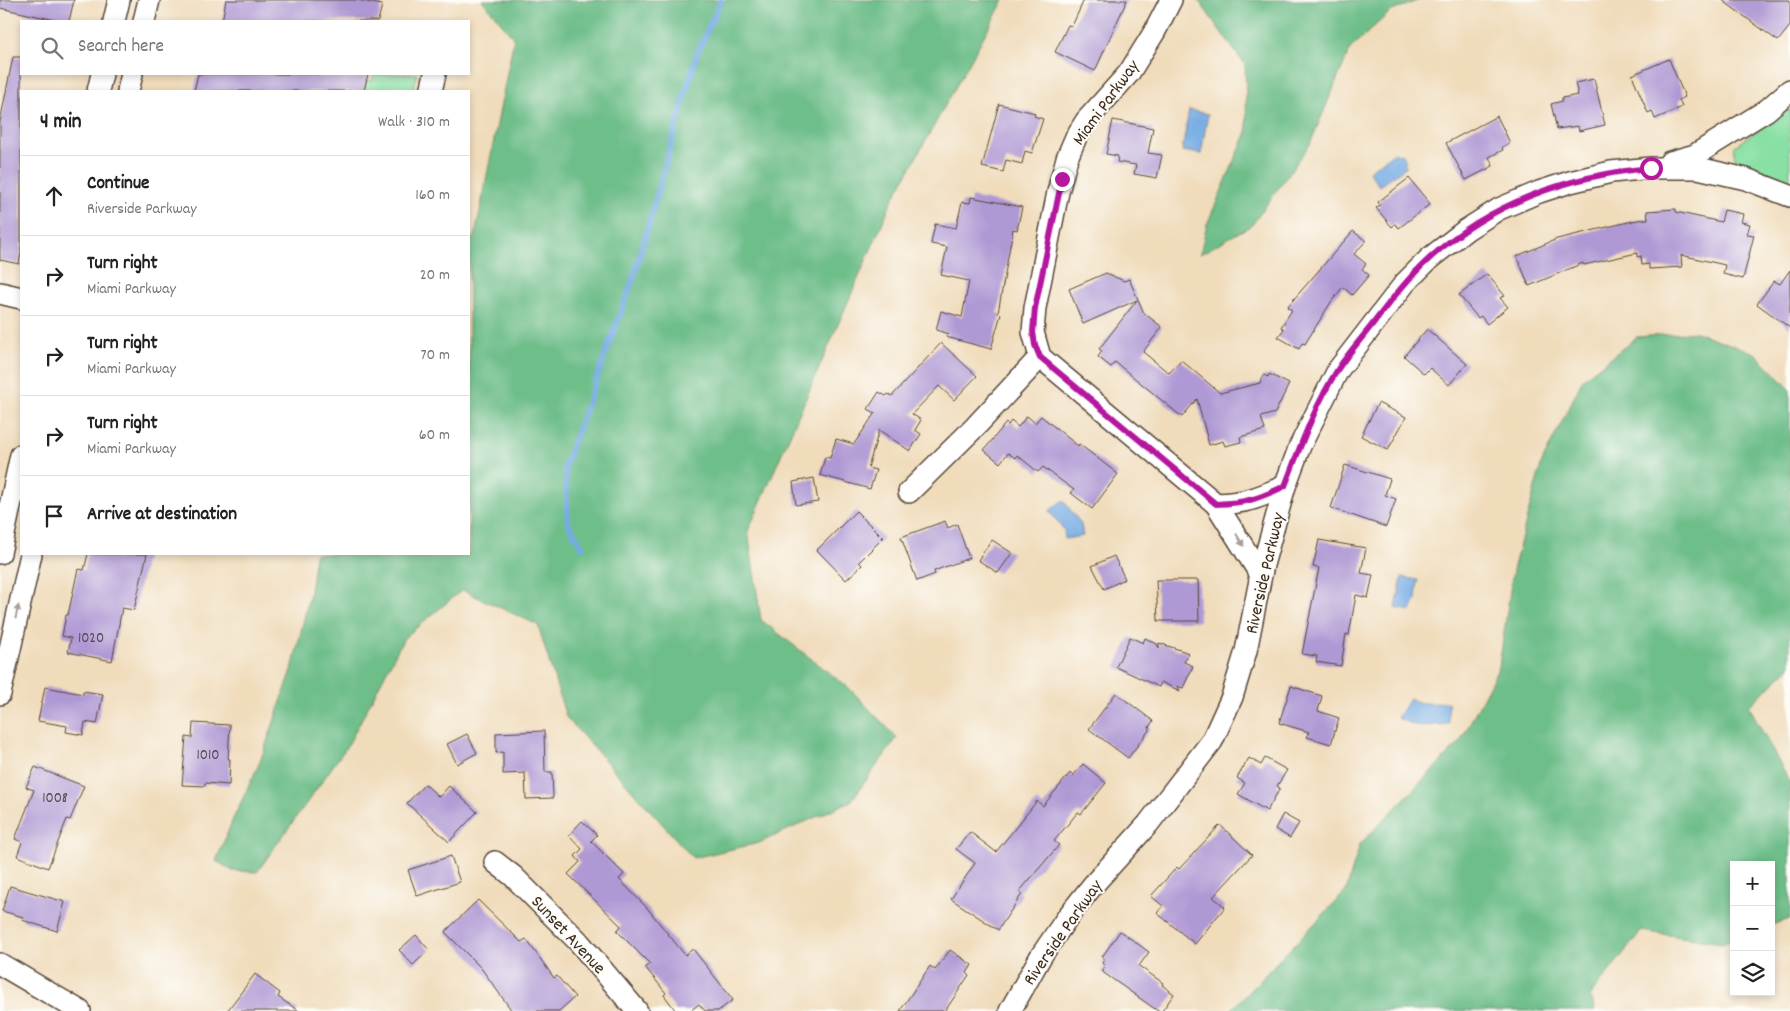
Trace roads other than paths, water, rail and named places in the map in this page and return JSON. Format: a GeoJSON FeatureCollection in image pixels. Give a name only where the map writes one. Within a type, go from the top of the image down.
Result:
{"type":"FeatureCollection","features":[{"type":"Feature","properties":{"kind":"street"},"geometry":{"type":"LineString","coordinates":[[114,20],[119,0]]}},
{"type":"Feature","properties":{"kind":"street"},"geometry":{"type":"LineString","coordinates":[[144,20],[149,0]]}},
{"type":"Feature","properties":{"kind":"street","name":"Miami Parkway"},"geometry":{"type":"LineString","coordinates":[[1040,357],[1035,345],[1033,332],[1035,308],[1058,192],[1067,158],[1076,137],[1086,122],[1129,73],[1171,0]]}},
{"type":"Feature","properties":{"kind":"street"},"geometry":{"type":"LineString","coordinates":[[98,90],[102,75]]}},
{"type":"Feature","properties":{"kind":"street"},"geometry":{"type":"LineString","coordinates":[[128,90],[132,75]]}},
{"type":"Feature","properties":{"kind":"street"},"geometry":{"type":"LineString","coordinates":[[431,90],[435,75]]}},
{"type":"Feature","properties":{"kind":"street","name":"Riverside Parkway"},"geometry":{"type":"LineString","coordinates":[[1651,168],[1695,155],[1767,110],[1790,90]]}},
{"type":"Feature","properties":{"kind":"street","name":"Riverside Parkway"},"geometry":{"type":"LineString","coordinates":[[1010,1011],[1041,956],[1069,915],[1093,885],[1148,824],[1212,741],[1232,697],[1246,651],[1260,578],[1285,486],[1300,446],[1338,370],[1395,296],[1430,258],[1466,230],[1492,214],[1539,192],[1611,172],[1651,168],[1698,168],[1746,179],[1790,196]]}},
{"type":"Feature","properties":{"kind":"street"},"geometry":{"type":"LineString","coordinates":[[0,293],[20,298]]}},
{"type":"Feature","properties":{"kind":"street"},"geometry":{"type":"LineString","coordinates":[[909,492],[975,427],[1040,357],[1216,504],[1257,569],[1260,578]]}},
{"type":"Feature","properties":{"kind":"street"},"geometry":{"type":"LineString","coordinates":[[0,553],[20,460]]}},
{"type":"Feature","properties":{"kind":"street"},"geometry":{"type":"LineString","coordinates":[[1216,504],[1242,503],[1264,496],[1285,486]]}},
{"type":"Feature","properties":{"kind":"street"},"geometry":{"type":"LineString","coordinates":[[0,694],[31,555]]}},
{"type":"Feature","properties":{"kind":"street","name":"Sunset Avenue"},"geometry":{"type":"LineString","coordinates":[[495,862],[513,876],[578,941],[638,1011]]}},
{"type":"Feature","properties":{"kind":"street"},"geometry":{"type":"LineString","coordinates":[[0,964],[80,1011]]}},
{"type":"Feature","properties":{"kind":"water"},"geometry":{"type":"Polygon","coordinates":[[[1189,110],[1208,114],[1201,154],[1182,151],[1189,110]]]}},
{"type":"Feature","properties":{"kind":"water"},"geometry":{"type":"Polygon","coordinates":[[[1395,152],[1398,155],[1401,153],[1407,166],[1379,186],[1369,171],[1395,152]]]}},
{"type":"Feature","properties":{"kind":"water"},"geometry":{"type":"Polygon","coordinates":[[[1063,500],[1081,524],[1083,536],[1065,539],[1064,530],[1049,511],[1063,500]]]}},
{"type":"Feature","properties":{"kind":"water"},"geometry":{"type":"Polygon","coordinates":[[[1402,577],[1418,580],[1416,600],[1411,611],[1396,608],[1402,577]]]}},
{"type":"Feature","properties":{"kind":"water"},"geometry":{"type":"Polygon","coordinates":[[[1410,698],[1423,703],[1448,702],[1449,724],[1417,726],[1397,718],[1410,698]]]}},
{"type":"Feature","properties":{"kind":"waterway"},"geometry":{"type":"LineString","coordinates":[[582,547],[568,523],[565,465],[634,276],[696,56],[721,0]]}}]}
